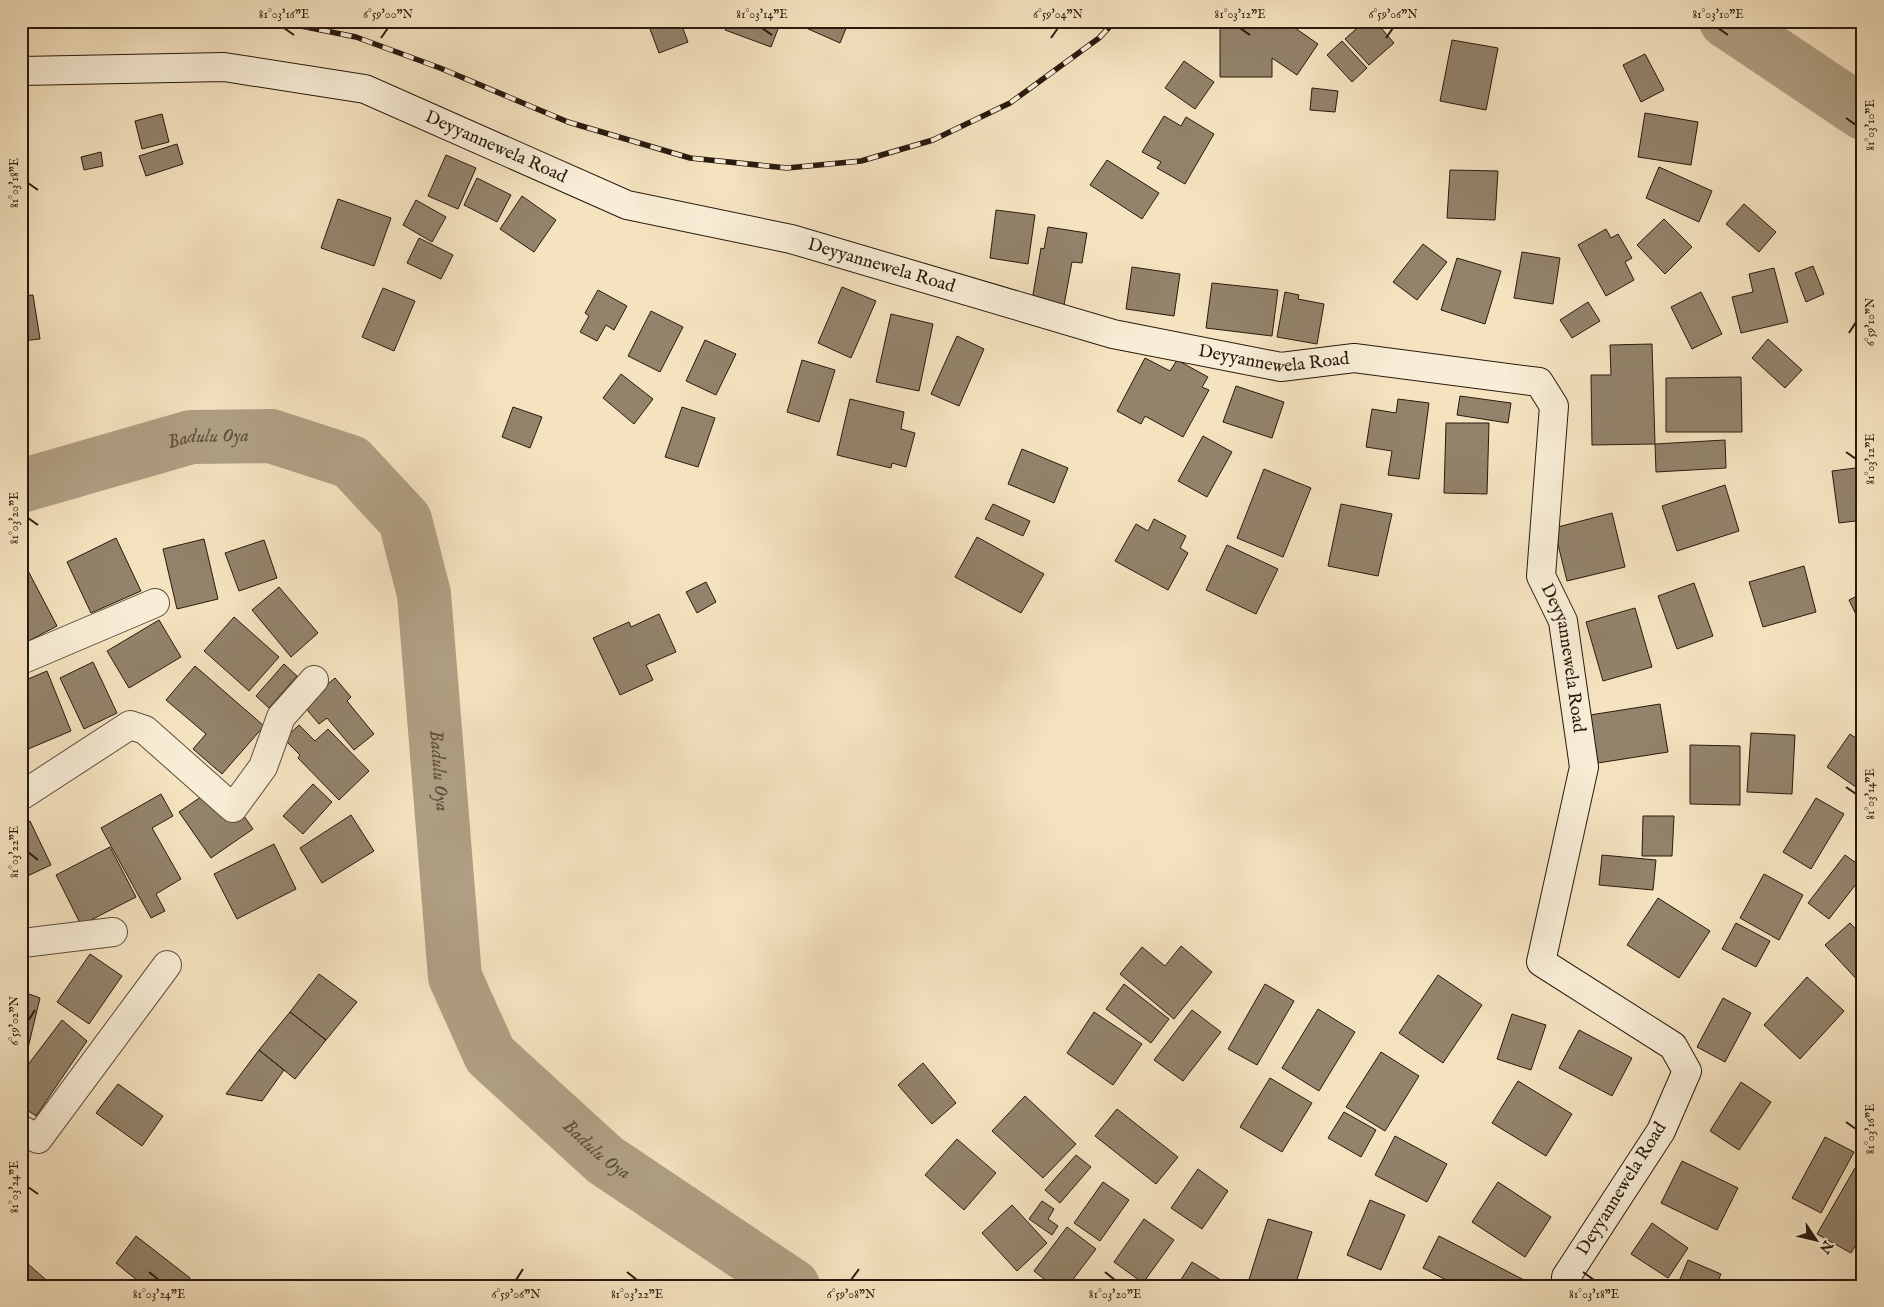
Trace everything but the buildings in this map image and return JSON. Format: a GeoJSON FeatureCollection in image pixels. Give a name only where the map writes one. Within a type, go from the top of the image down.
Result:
{"type":"FeatureCollection","features":[{"type":"Feature","properties":{"kind":"street","name":"Deyyannewela Road"},"geometry":{"type":"LineString","coordinates":[[21,72],[224,67],[365,89],[627,205],[791,239],[1112,334],[1281,367],[1354,358],[1539,382],[1554,406],[1541,576],[1563,621],[1584,767],[1541,962],[1673,1046],[1687,1071],[1661,1131],[1566,1277],[1566,1286]]}},
{"type":"Feature","properties":{"kind":"street"},"geometry":{"type":"LineString","coordinates":[[21,660],[155,602]]}},
{"type":"Feature","properties":{"kind":"street"},"geometry":{"type":"LineString","coordinates":[[21,796],[130,725],[145,730],[233,808],[263,767],[281,717],[314,680]]}},
{"type":"Feature","properties":{"kind":"street"},"geometry":{"type":"LineString","coordinates":[[21,942],[22,944],[113,932]]}},
{"type":"Feature","properties":{"kind":"street"},"geometry":{"type":"LineString","coordinates":[[21,1130],[38,1139],[167,965]]}},
{"type":"Feature","properties":{"kind":"waterway","name":"Badulu Oya"},"geometry":{"type":"LineString","coordinates":[[1726,21],[1863,113]]}},
{"type":"Feature","properties":{"kind":"waterway","name":"Badulu Oya"},"geometry":{"type":"LineString","coordinates":[[21,486],[191,437],[271,436],[351,462],[405,520],[424,594],[455,977],[490,1055],[605,1160],[793,1286]]}},
{"type":"Feature","properties":{"kind":"railway"},"geometry":{"type":"LineString","coordinates":[[276,21],[356,37],[440,68],[568,122],[690,158],[787,168],[861,161],[933,140],[1010,103],[1099,38],[1115,21]]}}]}
